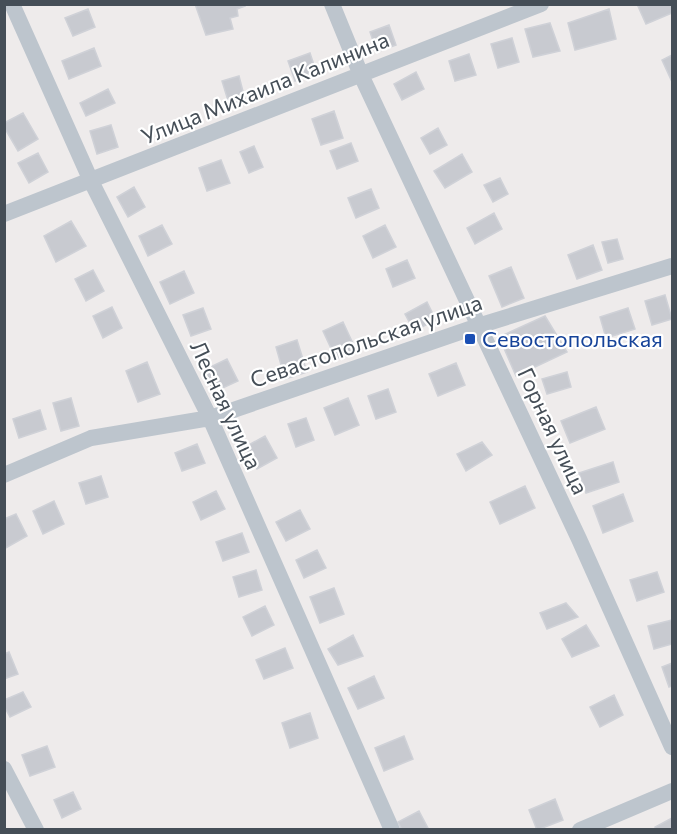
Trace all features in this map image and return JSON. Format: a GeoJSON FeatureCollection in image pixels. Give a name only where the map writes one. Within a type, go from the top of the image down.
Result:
{"type":"FeatureCollection","features":[{"type":"Feature","properties":{"kind":"street","name":"Лесная улица"},"geometry":{"type":"LineString","coordinates":[[12,4],[91,181],[210,418],[392,830]]}},
{"type":"Feature","properties":{"kind":"street","name":"Горная улица"},"geometry":{"type":"LineString","coordinates":[[332,4],[361,75],[579,539],[672,747]]}},
{"type":"Feature","properties":{"kind":"street","name":"Улица Михаила Калинина"},"geometry":{"type":"LineString","coordinates":[[4,214],[541,4]]}},
{"type":"Feature","properties":{"kind":"street","name":"Севастопольская улица"},"geometry":{"type":"LineString","coordinates":[[4,475],[91,438],[210,418],[478,326],[672,266]]}},
{"type":"Feature","properties":{"kind":"street"},"geometry":{"type":"LineString","coordinates":[[4,769],[36,830]]}},
{"type":"Feature","properties":{"kind":"street"},"geometry":{"type":"LineString","coordinates":[[580,830],[672,791]]}},
{"type":"Feature","properties":{"kind":"building"},"geometry":{"type":"Polygon","coordinates":[[[195,4],[244,4],[245,6],[237,9],[238,16],[230,18],[233,29],[206,35],[195,4]]]}},
{"type":"Feature","properties":{"kind":"building"},"geometry":{"type":"Polygon","coordinates":[[[637,4],[672,4],[672,13],[646,24],[637,4]]]}},
{"type":"Feature","properties":{"kind":"building"},"geometry":{"type":"Polygon","coordinates":[[[88,9],[95,27],[73,36],[65,18],[88,9]]]}},
{"type":"Feature","properties":{"kind":"building"},"geometry":{"type":"Polygon","coordinates":[[[609,9],[616,39],[575,50],[568,23],[609,9]]]}},
{"type":"Feature","properties":{"kind":"building"},"geometry":{"type":"Polygon","coordinates":[[[550,23],[560,51],[533,57],[525,29],[550,23]]]}},
{"type":"Feature","properties":{"kind":"building"},"geometry":{"type":"Polygon","coordinates":[[[389,25],[396,45],[377,52],[370,32],[389,25]]]}},
{"type":"Feature","properties":{"kind":"building"},"geometry":{"type":"Polygon","coordinates":[[[512,38],[519,62],[498,68],[491,44],[512,38]]]}},
{"type":"Feature","properties":{"kind":"building"},"geometry":{"type":"Polygon","coordinates":[[[94,48],[101,66],[69,79],[62,61],[94,48]]]}},
{"type":"Feature","properties":{"kind":"building"},"geometry":{"type":"Polygon","coordinates":[[[310,53],[317,74],[295,81],[288,61],[310,53]]]}},
{"type":"Feature","properties":{"kind":"building"},"geometry":{"type":"Polygon","coordinates":[[[469,54],[476,75],[455,81],[449,61],[469,54]]]}},
{"type":"Feature","properties":{"kind":"building"},"geometry":{"type":"Polygon","coordinates":[[[672,55],[672,82],[662,60],[672,55]]]}},
{"type":"Feature","properties":{"kind":"building"},"geometry":{"type":"Polygon","coordinates":[[[416,72],[424,89],[402,100],[394,84],[416,72]]]}},
{"type":"Feature","properties":{"kind":"building"},"geometry":{"type":"Polygon","coordinates":[[[239,76],[246,103],[230,107],[222,81],[239,76]]]}},
{"type":"Feature","properties":{"kind":"building"},"geometry":{"type":"Polygon","coordinates":[[[108,89],[115,103],[86,116],[80,103],[108,89]]]}},
{"type":"Feature","properties":{"kind":"building"},"geometry":{"type":"Polygon","coordinates":[[[334,111],[343,138],[321,145],[312,119],[334,111]]]}},
{"type":"Feature","properties":{"kind":"building"},"geometry":{"type":"Polygon","coordinates":[[[23,113],[38,139],[18,151],[4,123],[23,113]]]}},
{"type":"Feature","properties":{"kind":"building"},"geometry":{"type":"Polygon","coordinates":[[[111,125],[118,147],[97,154],[90,131],[111,125]]]}},
{"type":"Feature","properties":{"kind":"building"},"geometry":{"type":"Polygon","coordinates":[[[438,128],[447,145],[430,154],[421,138],[438,128]]]}},
{"type":"Feature","properties":{"kind":"building"},"geometry":{"type":"Polygon","coordinates":[[[351,143],[358,161],[337,169],[330,151],[351,143]]]}},
{"type":"Feature","properties":{"kind":"building"},"geometry":{"type":"Polygon","coordinates":[[[254,146],[263,167],[249,173],[240,152],[254,146]]]}},
{"type":"Feature","properties":{"kind":"building"},"geometry":{"type":"Polygon","coordinates":[[[38,153],[48,172],[29,183],[18,163],[38,153]]]}},
{"type":"Feature","properties":{"kind":"building"},"geometry":{"type":"Polygon","coordinates":[[[462,154],[472,172],[445,188],[434,171],[462,154]]]}},
{"type":"Feature","properties":{"kind":"building"},"geometry":{"type":"Polygon","coordinates":[[[221,160],[230,183],[207,191],[199,168],[221,160]]]}},
{"type":"Feature","properties":{"kind":"building"},"geometry":{"type":"Polygon","coordinates":[[[500,178],[508,194],[493,202],[484,185],[500,178]]]}},
{"type":"Feature","properties":{"kind":"building"},"geometry":{"type":"Polygon","coordinates":[[[134,187],[145,207],[128,217],[117,197],[134,187]]]}},
{"type":"Feature","properties":{"kind":"building"},"geometry":{"type":"Polygon","coordinates":[[[371,189],[379,208],[356,218],[348,198],[371,189]]]}},
{"type":"Feature","properties":{"kind":"building"},"geometry":{"type":"Polygon","coordinates":[[[494,213],[502,229],[475,244],[467,228],[494,213]]]}},
{"type":"Feature","properties":{"kind":"building"},"geometry":{"type":"Polygon","coordinates":[[[71,221],[86,246],[56,262],[44,236],[71,221]]]}},
{"type":"Feature","properties":{"kind":"building"},"geometry":{"type":"Polygon","coordinates":[[[162,225],[172,244],[148,256],[139,236],[162,225]]]}},
{"type":"Feature","properties":{"kind":"building"},"geometry":{"type":"Polygon","coordinates":[[[385,225],[396,247],[373,258],[363,236],[385,225]]]}},
{"type":"Feature","properties":{"kind":"building"},"geometry":{"type":"Polygon","coordinates":[[[617,239],[623,259],[608,263],[602,242],[617,239]]]}},
{"type":"Feature","properties":{"kind":"building"},"geometry":{"type":"Polygon","coordinates":[[[593,245],[602,270],[577,279],[568,255],[593,245]]]}},
{"type":"Feature","properties":{"kind":"building"},"geometry":{"type":"Polygon","coordinates":[[[407,260],[415,278],[393,287],[386,269],[407,260]]]}},
{"type":"Feature","properties":{"kind":"building"},"geometry":{"type":"Polygon","coordinates":[[[511,267],[524,298],[502,307],[489,276],[511,267]]]}},
{"type":"Feature","properties":{"kind":"building"},"geometry":{"type":"Polygon","coordinates":[[[93,270],[104,291],[86,301],[75,279],[93,270]]]}},
{"type":"Feature","properties":{"kind":"building"},"geometry":{"type":"Polygon","coordinates":[[[184,271],[194,293],[170,304],[160,282],[184,271]]]}},
{"type":"Feature","properties":{"kind":"building"},"geometry":{"type":"Polygon","coordinates":[[[665,295],[672,319],[652,325],[645,301],[665,295]]]}},
{"type":"Feature","properties":{"kind":"building"},"geometry":{"type":"Polygon","coordinates":[[[427,302],[436,320],[414,331],[405,314],[427,302]]]}},
{"type":"Feature","properties":{"kind":"building"},"geometry":{"type":"Polygon","coordinates":[[[112,307],[122,328],[103,338],[93,316],[112,307]]]}},
{"type":"Feature","properties":{"kind":"building"},"geometry":{"type":"Polygon","coordinates":[[[203,308],[211,329],[191,336],[183,315],[203,308]]]}},
{"type":"Feature","properties":{"kind":"building"},"geometry":{"type":"Polygon","coordinates":[[[628,308],[635,329],[606,338],[600,317],[628,308]]]}},
{"type":"Feature","properties":{"kind":"building"},"geometry":{"type":"Polygon","coordinates":[[[545,316],[567,352],[516,376],[499,337],[545,316]]]}},
{"type":"Feature","properties":{"kind":"building"},"geometry":{"type":"Polygon","coordinates":[[[343,322],[357,352],[336,359],[323,331],[343,322]]]}},
{"type":"Feature","properties":{"kind":"building"},"geometry":{"type":"Polygon","coordinates":[[[297,340],[307,372],[285,379],[276,347],[297,340]]]}},
{"type":"Feature","properties":{"kind":"building"},"geometry":{"type":"Polygon","coordinates":[[[227,359],[238,381],[214,392],[204,370],[227,359]]]}},
{"type":"Feature","properties":{"kind":"building"},"geometry":{"type":"Polygon","coordinates":[[[147,362],[160,394],[138,402],[126,371],[147,362]]]}},
{"type":"Feature","properties":{"kind":"building"},"geometry":{"type":"Polygon","coordinates":[[[456,363],[465,385],[438,396],[429,374],[456,363]]]}},
{"type":"Feature","properties":{"kind":"building"},"geometry":{"type":"Polygon","coordinates":[[[567,372],[571,387],[547,394],[542,379],[567,372]]]}},
{"type":"Feature","properties":{"kind":"building"},"geometry":{"type":"Polygon","coordinates":[[[388,389],[396,412],[376,419],[368,396],[388,389]]]}},
{"type":"Feature","properties":{"kind":"building"},"geometry":{"type":"Polygon","coordinates":[[[71,398],[79,426],[61,431],[53,403],[71,398]]]}},
{"type":"Feature","properties":{"kind":"building"},"geometry":{"type":"Polygon","coordinates":[[[348,398],[359,425],[335,435],[324,408],[348,398]]]}},
{"type":"Feature","properties":{"kind":"building"},"geometry":{"type":"Polygon","coordinates":[[[596,407],[605,429],[570,443],[561,421],[596,407]]]}},
{"type":"Feature","properties":{"kind":"building"},"geometry":{"type":"Polygon","coordinates":[[[40,410],[46,429],[19,438],[13,419],[40,410]]]}},
{"type":"Feature","properties":{"kind":"building"},"geometry":{"type":"Polygon","coordinates":[[[306,418],[314,440],[296,447],[288,424],[306,418]]]}},
{"type":"Feature","properties":{"kind":"building"},"geometry":{"type":"Polygon","coordinates":[[[265,436],[277,458],[257,469],[245,447],[265,436]]]}},
{"type":"Feature","properties":{"kind":"building"},"geometry":{"type":"Polygon","coordinates":[[[482,442],[492,455],[466,471],[457,454],[482,442]]]}},
{"type":"Feature","properties":{"kind":"building"},"geometry":{"type":"Polygon","coordinates":[[[197,444],[205,463],[182,471],[175,453],[197,444]]]}},
{"type":"Feature","properties":{"kind":"building"},"geometry":{"type":"Polygon","coordinates":[[[613,462],[619,482],[586,493],[579,473],[613,462]]]}},
{"type":"Feature","properties":{"kind":"building"},"geometry":{"type":"Polygon","coordinates":[[[101,476],[108,497],[86,504],[79,483],[101,476]]]}},
{"type":"Feature","properties":{"kind":"building"},"geometry":{"type":"Polygon","coordinates":[[[525,486],[535,508],[500,524],[490,502],[525,486]]]}},
{"type":"Feature","properties":{"kind":"building"},"geometry":{"type":"Polygon","coordinates":[[[216,491],[225,509],[201,520],[193,502],[216,491]]]}},
{"type":"Feature","properties":{"kind":"building"},"geometry":{"type":"Polygon","coordinates":[[[623,494],[633,521],[603,533],[593,506],[623,494]]]}},
{"type":"Feature","properties":{"kind":"building"},"geometry":{"type":"Polygon","coordinates":[[[54,501],[64,524],[43,534],[33,511],[54,501]]]}},
{"type":"Feature","properties":{"kind":"building"},"geometry":{"type":"Polygon","coordinates":[[[300,510],[310,529],[286,541],[276,522],[300,510]]]}},
{"type":"Feature","properties":{"kind":"building"},"geometry":{"type":"Polygon","coordinates":[[[16,514],[27,536],[4,549],[4,519],[16,514]]]}},
{"type":"Feature","properties":{"kind":"building"},"geometry":{"type":"Polygon","coordinates":[[[242,533],[249,552],[223,561],[216,542],[242,533]]]}},
{"type":"Feature","properties":{"kind":"building"},"geometry":{"type":"Polygon","coordinates":[[[317,550],[326,568],[304,578],[296,560],[317,550]]]}},
{"type":"Feature","properties":{"kind":"building"},"geometry":{"type":"Polygon","coordinates":[[[256,570],[262,590],[239,597],[233,577],[256,570]]]}},
{"type":"Feature","properties":{"kind":"building"},"geometry":{"type":"Polygon","coordinates":[[[657,572],[664,592],[637,601],[630,580],[657,572]]]}},
{"type":"Feature","properties":{"kind":"building"},"geometry":{"type":"Polygon","coordinates":[[[334,588],[344,614],[320,623],[310,597],[334,588]]]}},
{"type":"Feature","properties":{"kind":"building"},"geometry":{"type":"Polygon","coordinates":[[[566,603],[578,617],[547,629],[540,613],[566,603]]]}},
{"type":"Feature","properties":{"kind":"building"},"geometry":{"type":"Polygon","coordinates":[[[265,606],[274,625],[252,636],[243,617],[265,606]]]}},
{"type":"Feature","properties":{"kind":"building"},"geometry":{"type":"Polygon","coordinates":[[[672,620],[672,644],[654,649],[648,626],[672,620]]]}},
{"type":"Feature","properties":{"kind":"building"},"geometry":{"type":"Polygon","coordinates":[[[586,625],[599,646],[572,657],[562,639],[586,625]]]}},
{"type":"Feature","properties":{"kind":"building"},"geometry":{"type":"Polygon","coordinates":[[[353,635],[363,656],[338,665],[328,649],[353,635]]]}},
{"type":"Feature","properties":{"kind":"building"},"geometry":{"type":"Polygon","coordinates":[[[285,648],[293,668],[264,679],[256,660],[285,648]]]}},
{"type":"Feature","properties":{"kind":"building"},"geometry":{"type":"Polygon","coordinates":[[[9,652],[18,674],[4,679],[4,654],[9,652]]]}},
{"type":"Feature","properties":{"kind":"building"},"geometry":{"type":"Polygon","coordinates":[[[672,663],[672,686],[669,687],[662,667],[672,663]]]}},
{"type":"Feature","properties":{"kind":"building"},"geometry":{"type":"Polygon","coordinates":[[[374,676],[384,698],[358,709],[348,688],[374,676]]]}},
{"type":"Feature","properties":{"kind":"building"},"geometry":{"type":"Polygon","coordinates":[[[23,692],[31,707],[10,717],[4,706],[4,700],[23,692]]]}},
{"type":"Feature","properties":{"kind":"building"},"geometry":{"type":"Polygon","coordinates":[[[614,695],[623,715],[600,727],[590,707],[614,695]]]}},
{"type":"Feature","properties":{"kind":"building"},"geometry":{"type":"Polygon","coordinates":[[[310,713],[318,738],[290,748],[282,723],[310,713]]]}},
{"type":"Feature","properties":{"kind":"building"},"geometry":{"type":"Polygon","coordinates":[[[404,736],[413,759],[384,771],[375,748],[404,736]]]}},
{"type":"Feature","properties":{"kind":"building"},"geometry":{"type":"Polygon","coordinates":[[[47,746],[55,767],[30,776],[22,755],[47,746]]]}},
{"type":"Feature","properties":{"kind":"building"},"geometry":{"type":"Polygon","coordinates":[[[73,792],[81,809],[62,818],[54,800],[73,792]]]}},
{"type":"Feature","properties":{"kind":"building"},"geometry":{"type":"Polygon","coordinates":[[[555,799],[563,820],[537,830],[529,810],[555,799]]]}},
{"type":"Feature","properties":{"kind":"building"},"geometry":{"type":"Polygon","coordinates":[[[419,811],[429,830],[402,830],[398,822],[419,811]]]}},
{"type":"Feature","properties":{"kind":"building"},"geometry":{"type":"Polygon","coordinates":[[[672,818],[672,830],[656,830],[655,827],[672,818]]]}},
{"type":"Feature","properties":{"kind":"place","name":"Севостопольская"},"geometry":{"type":"Point","coordinates":[470,339]}}]}
